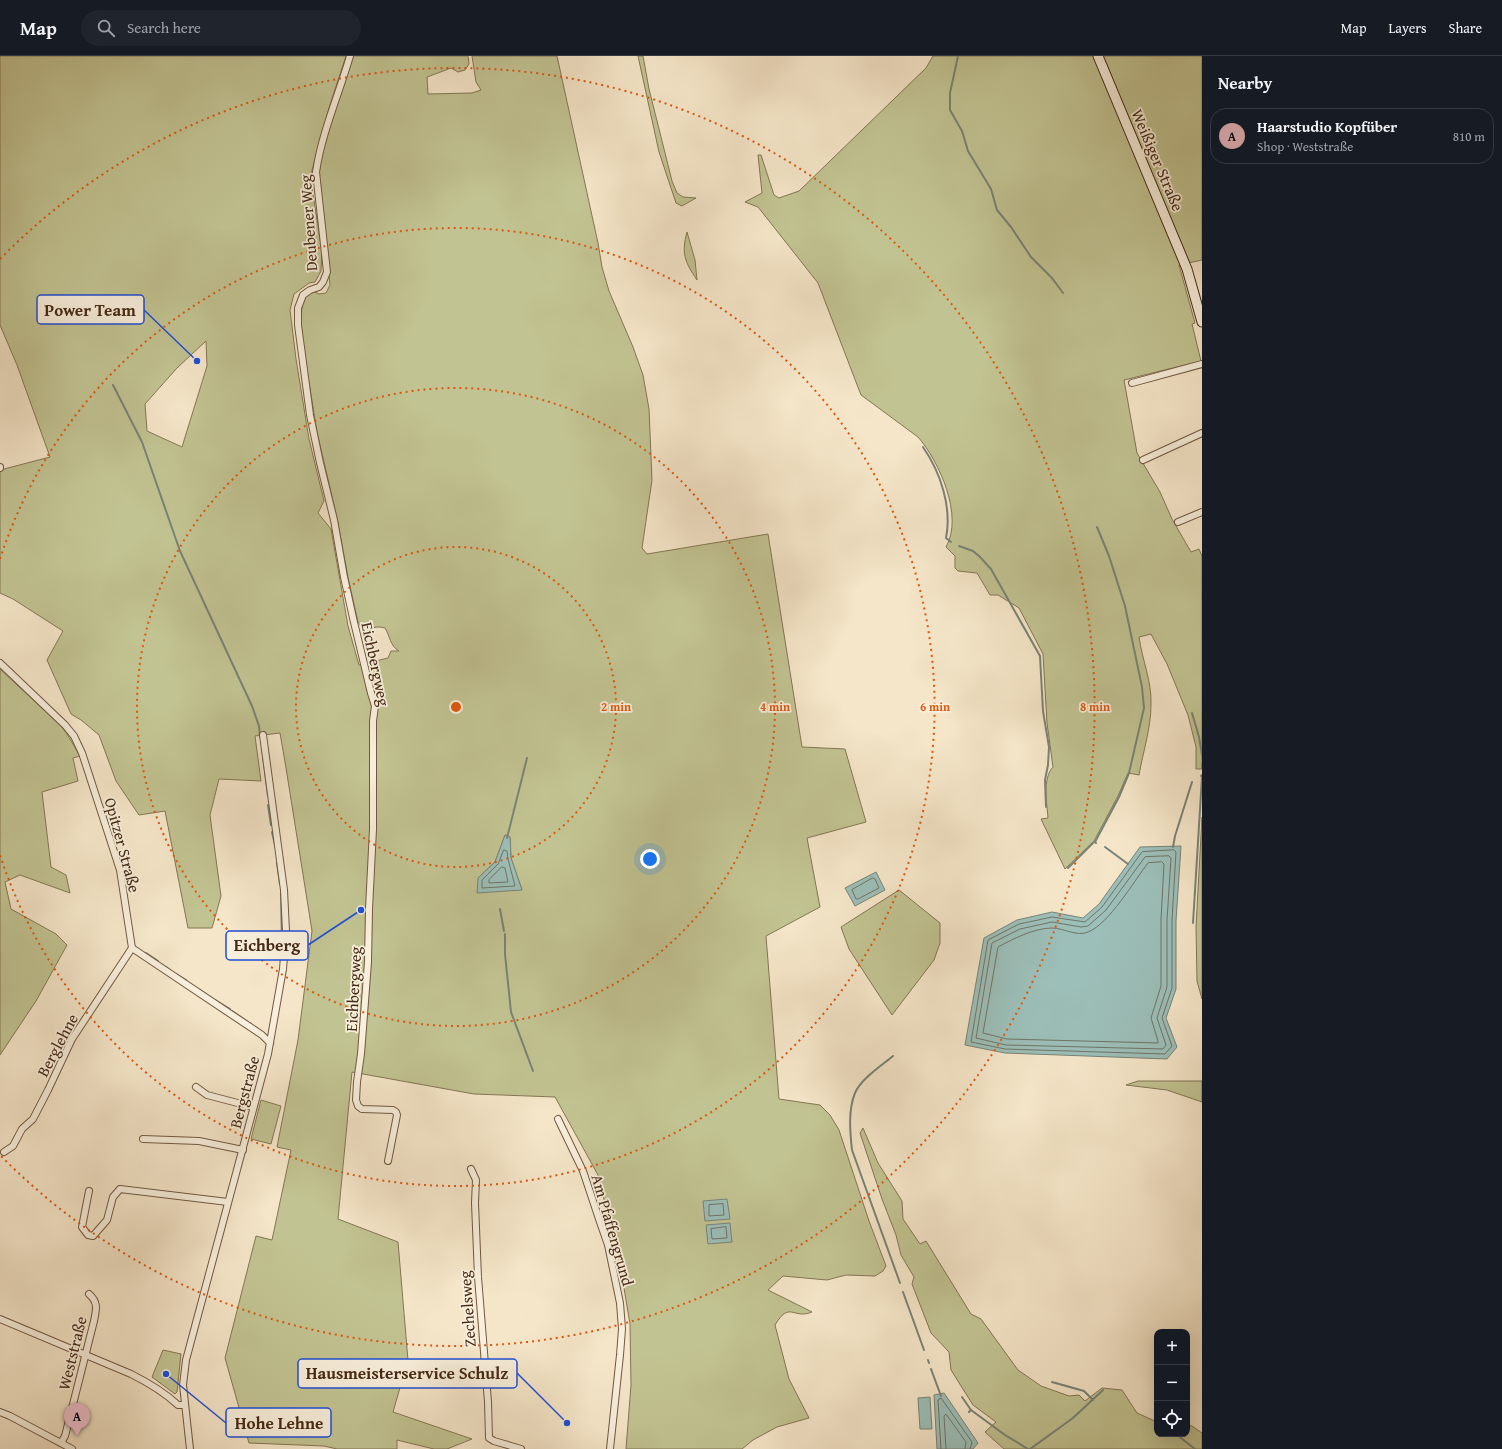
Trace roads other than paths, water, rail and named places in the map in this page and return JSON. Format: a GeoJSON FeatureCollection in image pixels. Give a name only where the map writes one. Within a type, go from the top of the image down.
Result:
{"type":"FeatureCollection","features":[{"type":"Feature","properties":{"kind":"street","name":"Deubener Weg"},"geometry":{"type":"LineString","coordinates":[[310,290],[323,282],[327,272],[317,188],[316,172],[318,157],[350,56]]}},
{"type":"Feature","properties":{"kind":"street","name":"Weißiger Straße"},"geometry":{"type":"LineString","coordinates":[[1098,56],[1188,269],[1202,322]]}},
{"type":"Feature","properties":{"kind":"street","name":"Eichbergweg"},"geometry":{"type":"LineString","coordinates":[[310,290],[303,295],[298,308],[298,325],[310,415],[334,520],[353,618],[370,693],[375,706],[373,728],[373,829],[368,962],[356,1100],[358,1106],[362,1109],[393,1110],[396,1112],[397,1115],[388,1161]]}},
{"type":"Feature","properties":{"kind":"street"},"geometry":{"type":"LineString","coordinates":[[1132,383],[1202,364]]}},
{"type":"Feature","properties":{"kind":"street"},"geometry":{"type":"LineString","coordinates":[[1143,460],[1202,434]]}},
{"type":"Feature","properties":{"kind":"street"},"geometry":{"type":"LineString","coordinates":[[1178,522],[1202,512]]}},
{"type":"Feature","properties":{"kind":"street","name":"Opitzer Straße"},"geometry":{"type":"LineString","coordinates":[[0,663],[65,726],[74,736],[82,753],[120,870],[132,948]]}},
{"type":"Feature","properties":{"kind":"street","name":"Bergstraße"},"geometry":{"type":"LineString","coordinates":[[190,1449],[184,1405],[184,1373],[186,1360],[243,1150],[270,1043],[281,984],[286,931],[280,854],[264,735]]}},
{"type":"Feature","properties":{"kind":"street"},"geometry":{"type":"LineString","coordinates":[[132,948],[262,1034],[270,1043]]}},
{"type":"Feature","properties":{"kind":"street","name":"Berglehne"},"geometry":{"type":"LineString","coordinates":[[4,1152],[13,1146],[22,1129],[33,1119],[72,1039],[132,948]]}},
{"type":"Feature","properties":{"kind":"street"},"geometry":{"type":"LineString","coordinates":[[196,1087],[207,1095],[253,1107]]}},
{"type":"Feature","properties":{"kind":"street","name":"Am Pfaffengrund"},"geometry":{"type":"LineString","coordinates":[[558,1119],[583,1171],[608,1245],[618,1292],[622,1329],[610,1449]]}},
{"type":"Feature","properties":{"kind":"street"},"geometry":{"type":"LineString","coordinates":[[142,1139],[199,1141],[243,1150]]}},
{"type":"Feature","properties":{"kind":"street","name":"Zechelsweg"},"geometry":{"type":"LineString","coordinates":[[472,1169],[476,1180],[475,1203],[477,1263],[488,1402],[489,1438],[520,1449]]}},
{"type":"Feature","properties":{"kind":"street"},"geometry":{"type":"LineString","coordinates":[[89,1191],[82,1227],[88,1235],[93,1236],[107,1220],[113,1197],[120,1189],[228,1202]]}},
{"type":"Feature","properties":{"kind":"street","name":"Weststraße"},"geometry":{"type":"LineString","coordinates":[[61,1443],[65,1436],[97,1306],[94,1299],[89,1294]]}},
{"type":"Feature","properties":{"kind":"street"},"geometry":{"type":"LineString","coordinates":[[0,1319],[85,1356],[127,1372],[151,1384],[169,1397],[178,1406],[184,1405]]}},
{"type":"Feature","properties":{"kind":"street"},"geometry":{"type":"LineString","coordinates":[[0,1412],[72,1449]]}},
{"type":"Feature","properties":{"kind":"water"},"geometry":{"type":"Polygon","coordinates":[[[505,835],[510,837],[511,858],[522,890],[477,893],[478,878],[495,862],[505,835]]]}},
{"type":"Feature","properties":{"kind":"water"},"geometry":{"type":"Polygon","coordinates":[[[1181,846],[1176,921],[1176,989],[1166,1018],[1177,1047],[1167,1059],[1005,1053],[965,1045],[984,938],[1017,920],[1052,912],[1083,918],[1099,904],[1140,847],[1181,846]]]}},
{"type":"Feature","properties":{"kind":"water"},"geometry":{"type":"Polygon","coordinates":[[[876,872],[885,890],[855,906],[845,888],[876,872]]]}},
{"type":"Feature","properties":{"kind":"water"},"geometry":{"type":"Polygon","coordinates":[[[727,1199],[730,1219],[705,1221],[703,1201],[727,1199]]]}},
{"type":"Feature","properties":{"kind":"water"},"geometry":{"type":"Polygon","coordinates":[[[730,1223],[732,1242],[708,1244],[706,1225],[730,1223]]]}},
{"type":"Feature","properties":{"kind":"water"},"geometry":{"type":"Polygon","coordinates":[[[944,1393],[978,1443],[973,1449],[937,1449],[934,1395],[944,1393]]]}},
{"type":"Feature","properties":{"kind":"water"},"geometry":{"type":"Polygon","coordinates":[[[930,1397],[932,1429],[920,1429],[918,1398],[930,1397]]]}},
{"type":"Feature","properties":{"kind":"waterway"},"geometry":{"type":"LineString","coordinates":[[958,56],[950,93],[950,110],[962,131],[968,151],[991,189],[997,210],[1011,227],[1031,257],[1052,278],[1063,293]]}},
{"type":"Feature","properties":{"kind":"waterway"},"geometry":{"type":"LineString","coordinates":[[113,385],[142,442],[180,551],[252,706],[259,726],[260,737]]}},
{"type":"Feature","properties":{"kind":"waterway"},"geometry":{"type":"LineString","coordinates":[[923,447],[935,468],[944,491],[947,515],[946,538],[951,542]]}},
{"type":"Feature","properties":{"kind":"waterway"},"geometry":{"type":"LineString","coordinates":[[1096,843],[1095,842],[1119,797],[1129,773],[1144,708],[1142,687],[1125,606],[1109,556],[1097,527]]}},
{"type":"Feature","properties":{"kind":"waterway"},"geometry":{"type":"LineString","coordinates":[[959,546],[973,551],[991,569],[1040,656],[1043,711],[1049,747],[1045,780],[1046,807]]}},
{"type":"Feature","properties":{"kind":"waterway"},"geometry":{"type":"LineString","coordinates":[[1192,713],[1199,737],[1202,755]]}},
{"type":"Feature","properties":{"kind":"waterway"},"geometry":{"type":"LineString","coordinates":[[262,747],[268,796]]}},
{"type":"Feature","properties":{"kind":"waterway"},"geometry":{"type":"LineString","coordinates":[[507,838],[527,758]]}},
{"type":"Feature","properties":{"kind":"waterway"},"geometry":{"type":"LineString","coordinates":[[1193,923],[1202,777]]}},
{"type":"Feature","properties":{"kind":"waterway"},"geometry":{"type":"LineString","coordinates":[[1173,847],[1192,782]]}},
{"type":"Feature","properties":{"kind":"waterway"},"geometry":{"type":"LineString","coordinates":[[268,805],[271,825]]}},
{"type":"Feature","properties":{"kind":"waterway"},"geometry":{"type":"LineString","coordinates":[[272,832],[276,849]]}},
{"type":"Feature","properties":{"kind":"waterway"},"geometry":{"type":"LineString","coordinates":[[1068,868],[1094,842]]}},
{"type":"Feature","properties":{"kind":"waterway"},"geometry":{"type":"LineString","coordinates":[[1105,847],[1128,864]]}},
{"type":"Feature","properties":{"kind":"waterway"},"geometry":{"type":"LineString","coordinates":[[277,863],[280,884]]}},
{"type":"Feature","properties":{"kind":"waterway"},"geometry":{"type":"LineString","coordinates":[[281,893],[282,945]]}},
{"type":"Feature","properties":{"kind":"waterway"},"geometry":{"type":"LineString","coordinates":[[500,909],[504,931]]}},
{"type":"Feature","properties":{"kind":"waterway"},"geometry":{"type":"LineString","coordinates":[[505,934],[505,954],[511,1012],[533,1071]]}},
{"type":"Feature","properties":{"kind":"waterway"},"geometry":{"type":"LineString","coordinates":[[146,953],[158,961]]}},
{"type":"Feature","properties":{"kind":"waterway"},"geometry":{"type":"LineString","coordinates":[[166,967],[171,971]]}},
{"type":"Feature","properties":{"kind":"waterway"},"geometry":{"type":"LineString","coordinates":[[176,974],[186,980]]}},
{"type":"Feature","properties":{"kind":"waterway"},"geometry":{"type":"LineString","coordinates":[[200,990],[213,999]]}},
{"type":"Feature","properties":{"kind":"waterway"},"geometry":{"type":"LineString","coordinates":[[215,1000],[230,1009]]}},
{"type":"Feature","properties":{"kind":"waterway"},"geometry":{"type":"LineString","coordinates":[[232,1011],[248,1022]]}},
{"type":"Feature","properties":{"kind":"waterway"},"geometry":{"type":"LineString","coordinates":[[250,1023],[259,1030]]}},
{"type":"Feature","properties":{"kind":"waterway"},"geometry":{"type":"LineString","coordinates":[[893,1056],[872,1073],[855,1093],[850,1114],[850,1129],[852,1150],[900,1283]]}},
{"type":"Feature","properties":{"kind":"waterway"},"geometry":{"type":"LineString","coordinates":[[903,1292],[924,1350]]}},
{"type":"Feature","properties":{"kind":"waterway"},"geometry":{"type":"LineString","coordinates":[[931,1369],[941,1396]]}},
{"type":"Feature","properties":{"kind":"waterway"},"geometry":{"type":"LineString","coordinates":[[1052,1382],[1084,1391],[1093,1400]]}},
{"type":"Feature","properties":{"kind":"waterway"},"geometry":{"type":"LineString","coordinates":[[1030,1449],[1073,1418],[1103,1390]]}},
{"type":"Feature","properties":{"kind":"waterway"},"geometry":{"type":"LineString","coordinates":[[962,1397],[971,1410]]}},
{"type":"Feature","properties":{"kind":"waterway"},"geometry":{"type":"LineString","coordinates":[[969,1412],[971,1410],[1005,1435],[1028,1449]]}},
{"type":"Feature","properties":{"kind":"waterway"},"geometry":{"type":"LineString","coordinates":[[1180,1437],[1195,1449]]}},
{"type":"Feature","properties":{"kind":"place","name":"Power Team"},"geometry":{"type":"Point","coordinates":[197,361]}},
{"type":"Feature","properties":{"kind":"place","name":"Eichberg"},"geometry":{"type":"Point","coordinates":[361,910]}},
{"type":"Feature","properties":{"kind":"place","name":"Hohe Lehne"},"geometry":{"type":"Point","coordinates":[166,1374]}},
{"type":"Feature","properties":{"kind":"place","name":"Hausmeisterservice Schulz"},"geometry":{"type":"Point","coordinates":[567,1423]}},
{"type":"Feature","properties":{"kind":"place","name":"Haarstudio Kopfüber"},"geometry":{"type":"Point","coordinates":[77,1436]}}]}
